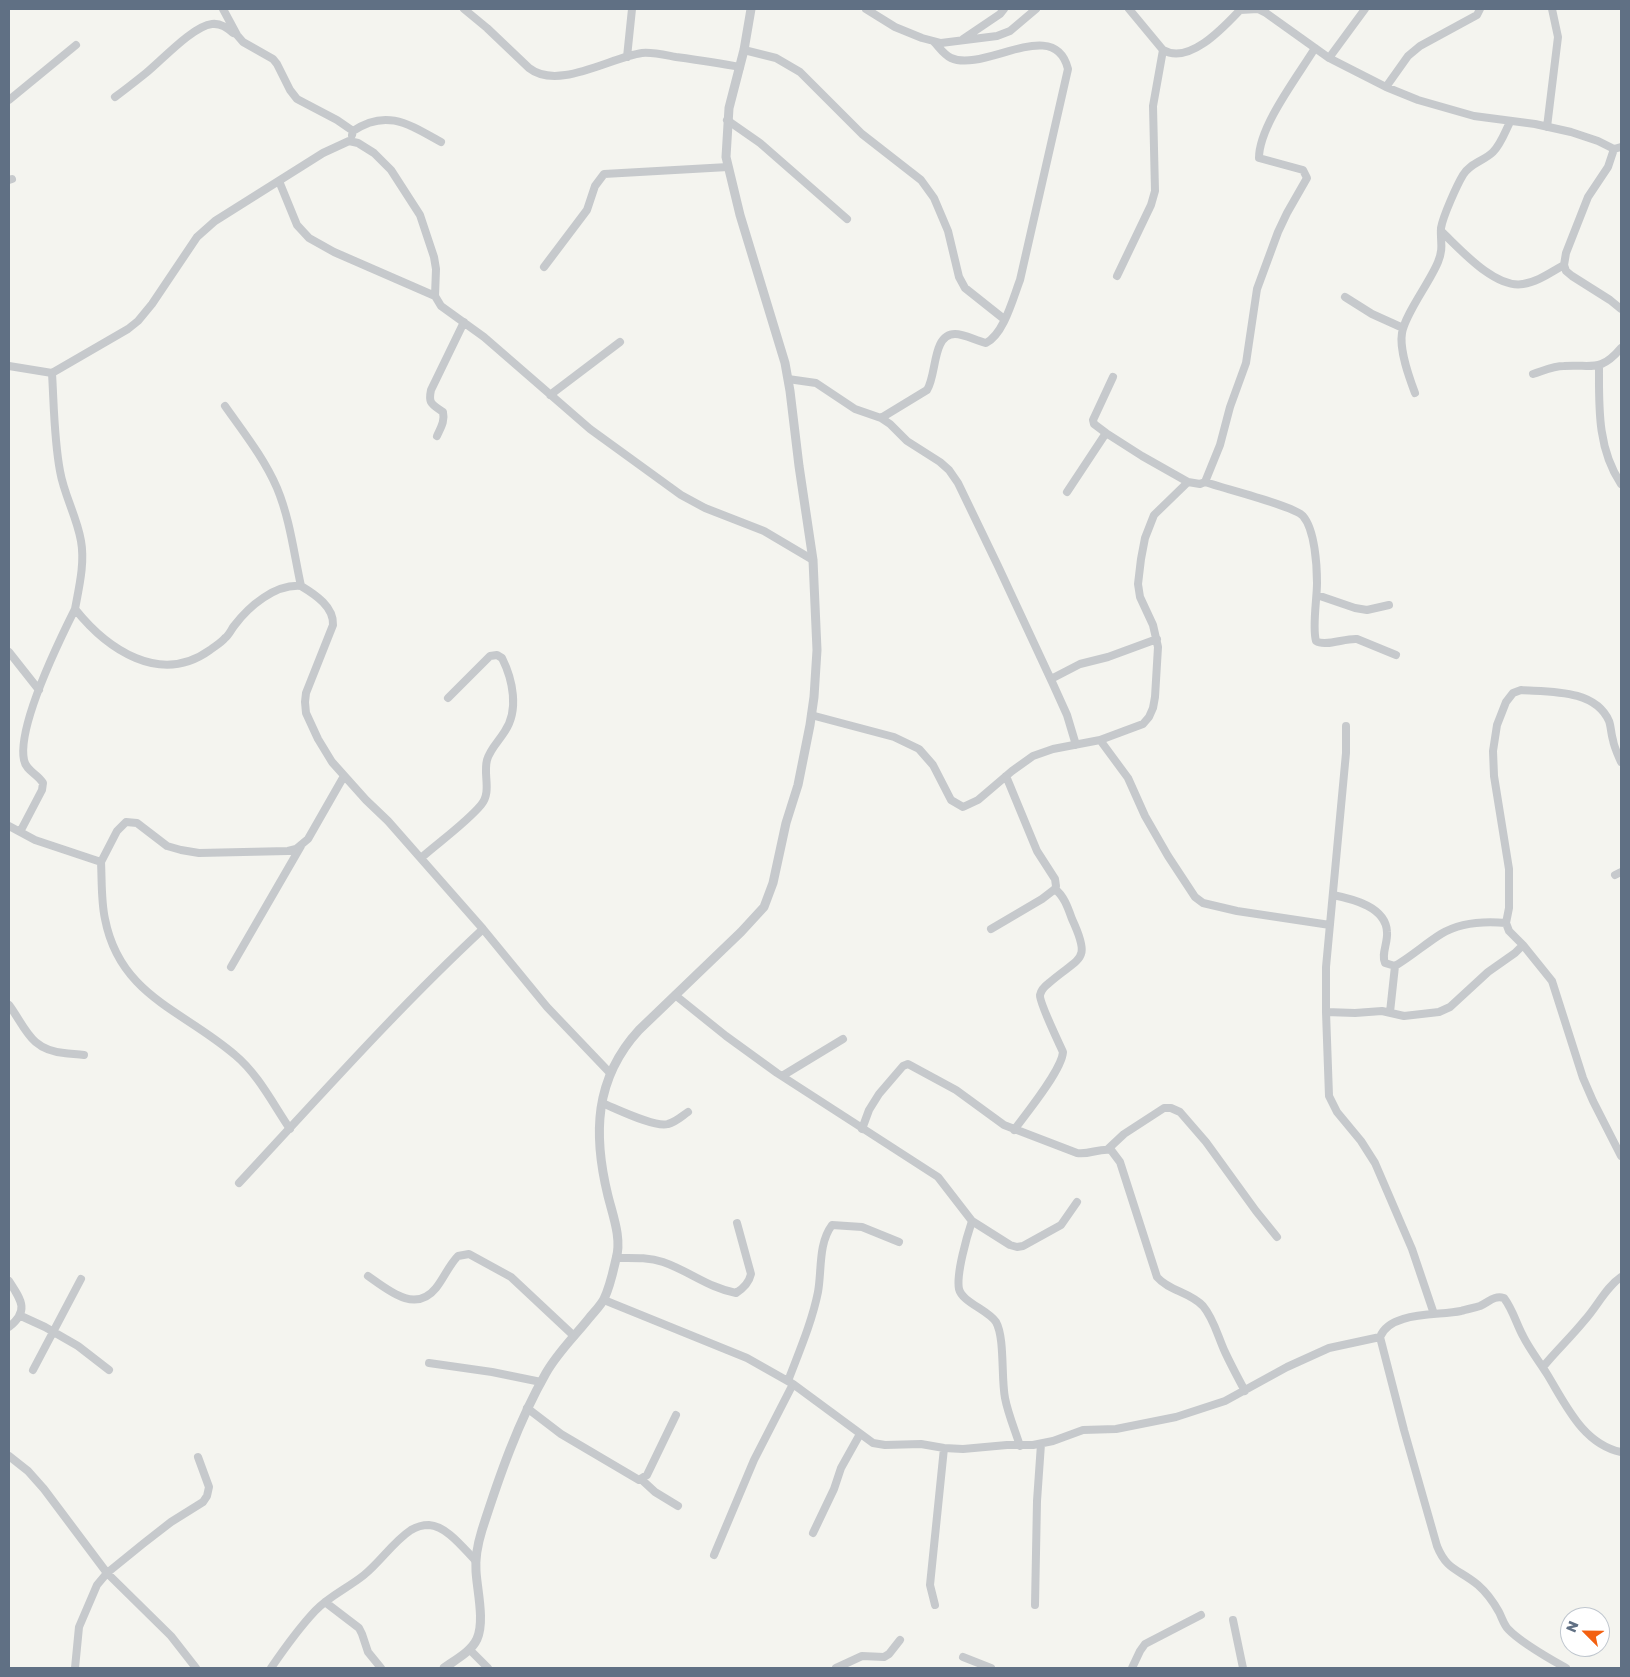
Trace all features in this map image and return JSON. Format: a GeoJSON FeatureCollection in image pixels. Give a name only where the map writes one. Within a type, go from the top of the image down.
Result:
{"type":"FeatureCollection","features":[{"type":"Feature","properties":{"kind":"street"},"geometry":{"type":"LineString","coordinates":[[223,9],[237,35]]}},
{"type":"Feature","properties":{"kind":"street"},"geometry":{"type":"LineString","coordinates":[[464,9],[529,68],[543,76],[563,75],[648,53],[740,67]]}},
{"type":"Feature","properties":{"kind":"street"},"geometry":{"type":"LineString","coordinates":[[627,57],[632,9]]}},
{"type":"Feature","properties":{"kind":"street"},"geometry":{"type":"LineString","coordinates":[[444,1668],[470,1650],[477,1639],[481,1625],[476,1561],[481,1532],[517,1432],[541,1382],[560,1351],[604,1300],[616,1258],[618,1250],[617,1235],[603,1170],[600,1146],[602,1103],[610,1073],[627,1043],[764,907],[798,785],[811,715],[817,650],[814,560],[788,379],[736,199],[726,157],[727,120],[744,50],[751,9]]}},
{"type":"Feature","properties":{"kind":"street"},"geometry":{"type":"LineString","coordinates":[[866,9],[895,27],[934,42],[952,59],[969,60],[991,57],[1033,45],[1052,48],[1062,53],[1066,59],[1068,69],[1020,280],[998,332],[986,344],[955,334],[946,337],[937,350],[932,383],[927,390],[880,418]]}},
{"type":"Feature","properties":{"kind":"street"},"geometry":{"type":"LineString","coordinates":[[962,40],[1000,14],[1004,9]]}},
{"type":"Feature","properties":{"kind":"street"},"geometry":{"type":"LineString","coordinates":[[934,42],[985,39],[1010,32],[1036,9]]}},
{"type":"Feature","properties":{"kind":"street"},"geometry":{"type":"LineString","coordinates":[[1129,9],[1163,50],[1170,54],[1188,52],[1223,28],[1240,10],[1258,9],[1329,58],[1386,87],[1434,106],[1474,116],[1547,127],[1618,148],[1588,197],[1566,253],[1564,264],[1566,271],[1572,276],[1621,309]]}},
{"type":"Feature","properties":{"kind":"street"},"geometry":{"type":"LineString","coordinates":[[1329,58],[1365,9]]}},
{"type":"Feature","properties":{"kind":"street"},"geometry":{"type":"LineString","coordinates":[[1386,87],[1408,56],[1420,46],[1462,24],[1477,14],[1480,9]]}},
{"type":"Feature","properties":{"kind":"street"},"geometry":{"type":"LineString","coordinates":[[1547,127],[1558,37],[1552,9]]}},
{"type":"Feature","properties":{"kind":"street"},"geometry":{"type":"LineString","coordinates":[[115,97],[186,38],[205,26],[212,24],[220,25],[237,35],[248,46],[266,54],[277,64],[296,99],[337,120],[353,131]]}},
{"type":"Feature","properties":{"kind":"street"},"geometry":{"type":"LineString","coordinates":[[9,100],[76,45]]}},
{"type":"Feature","properties":{"kind":"street"},"geometry":{"type":"LineString","coordinates":[[1205,482],[1220,445],[1230,407],[1246,363],[1257,289],[1262,274],[1287,213],[1307,178],[1303,170],[1259,158],[1261,145],[1272,118],[1315,48]]}},
{"type":"Feature","properties":{"kind":"street"},"geometry":{"type":"LineString","coordinates":[[744,50],[776,58],[800,72],[862,134],[921,180],[934,198],[948,231],[959,277],[965,288],[1004,319]]}},
{"type":"Feature","properties":{"kind":"street"},"geometry":{"type":"LineString","coordinates":[[1117,276],[1151,205],[1155,191],[1154,106],[1163,50]]}},
{"type":"Feature","properties":{"kind":"street"},"geometry":{"type":"LineString","coordinates":[[349,141],[353,131],[370,122],[387,119],[396,120],[441,142]]}},
{"type":"Feature","properties":{"kind":"street"},"geometry":{"type":"LineString","coordinates":[[727,120],[760,143],[847,219]]}},
{"type":"Feature","properties":{"kind":"street"},"geometry":{"type":"LineString","coordinates":[[1415,393],[1404,354],[1403,328],[1438,262],[1442,250],[1441,231],[1444,218],[1464,172],[1493,152],[1510,122]]}},
{"type":"Feature","properties":{"kind":"street"},"geometry":{"type":"LineString","coordinates":[[9,366],[52,373],[118,335],[138,321],[197,238],[215,221],[323,153],[349,141],[358,143],[366,147],[390,170],[420,215],[434,257],[436,269],[435,296],[441,306],[464,322],[526,373],[570,413],[614,449],[681,495],[704,508],[764,531],[814,560]]}},
{"type":"Feature","properties":{"kind":"street"},"geometry":{"type":"LineString","coordinates":[[544,266],[587,210],[595,186],[604,174],[728,167]]}},
{"type":"Feature","properties":{"kind":"street"},"geometry":{"type":"LineString","coordinates":[[279,181],[297,226],[309,238],[334,252],[435,296]]}},
{"type":"Feature","properties":{"kind":"street"},"geometry":{"type":"LineString","coordinates":[[1441,231],[1480,267],[1499,280],[1512,285],[1538,280],[1564,264]]}},
{"type":"Feature","properties":{"kind":"street"},"geometry":{"type":"LineString","coordinates":[[1346,297],[1372,314],[1403,328]]}},
{"type":"Feature","properties":{"kind":"street"},"geometry":{"type":"LineString","coordinates":[[436,436],[443,424],[444,417],[443,412],[431,403],[429,398],[431,390],[464,322]]}},
{"type":"Feature","properties":{"kind":"street"},"geometry":{"type":"LineString","coordinates":[[550,395],[620,342]]}},
{"type":"Feature","properties":{"kind":"street"},"geometry":{"type":"LineString","coordinates":[[1533,374],[1557,366],[1589,367],[1605,364],[1621,348]]}},
{"type":"Feature","properties":{"kind":"street"},"geometry":{"type":"LineString","coordinates":[[1599,365],[1599,423],[1607,455],[1621,484]]}},
{"type":"Feature","properties":{"kind":"street"},"geometry":{"type":"LineString","coordinates":[[20,832],[43,783],[41,779],[28,769],[24,759],[24,738],[39,690],[58,643],[75,609],[81,573],[81,541],[60,474],[55,446],[52,373]]}},
{"type":"Feature","properties":{"kind":"street"},"geometry":{"type":"LineString","coordinates":[[1113,377],[1093,420],[1094,424],[1142,456],[1188,482],[1200,484],[1205,482],[1290,508],[1304,516],[1315,554],[1317,595],[1315,637],[1319,643],[1357,639],[1396,655]]}},
{"type":"Feature","properties":{"kind":"street"},"geometry":{"type":"LineString","coordinates":[[788,379],[816,383],[855,409],[880,418],[890,424],[907,441],[940,462],[954,477],[1051,679],[1067,715],[1076,745]]}},
{"type":"Feature","properties":{"kind":"street"},"geometry":{"type":"LineString","coordinates":[[225,406],[260,457],[284,506],[301,586],[327,606],[333,618],[333,625],[306,692],[306,713],[318,739],[332,762],[344,776],[421,858],[547,1007],[610,1073]]}},
{"type":"Feature","properties":{"kind":"street"},"geometry":{"type":"LineString","coordinates":[[1067,492],[1106,433]]}},
{"type":"Feature","properties":{"kind":"street"},"geometry":{"type":"LineString","coordinates":[[811,715],[894,737],[919,749],[933,765],[951,800],[964,807],[978,800],[1033,756],[1052,749],[1100,740],[1143,724],[1149,718],[1153,708],[1158,667],[1157,639],[1153,625],[1140,597],[1138,584],[1145,538],[1154,515],[1188,482]]}},
{"type":"Feature","properties":{"kind":"street"},"geometry":{"type":"LineString","coordinates":[[75,609],[110,644],[137,659],[151,664],[167,665],[185,663],[203,655],[225,638],[234,625],[256,604],[286,587],[301,586]]}},
{"type":"Feature","properties":{"kind":"street"},"geometry":{"type":"LineString","coordinates":[[1317,595],[1355,608],[1367,610],[1389,605]]}},
{"type":"Feature","properties":{"kind":"street"},"geometry":{"type":"LineString","coordinates":[[1051,679],[1080,664],[1108,657],[1157,639]]}},
{"type":"Feature","properties":{"kind":"street"},"geometry":{"type":"LineString","coordinates":[[9,652],[39,690]]}},
{"type":"Feature","properties":{"kind":"street"},"geometry":{"type":"LineString","coordinates":[[421,858],[482,804],[486,796],[486,762],[490,752],[506,730],[513,715],[514,707],[511,687],[502,658],[497,655],[490,656],[448,698]]}},
{"type":"Feature","properties":{"kind":"street"},"geometry":{"type":"LineString","coordinates":[[1621,762],[1613,743],[1609,721],[1599,706],[1591,701],[1576,695],[1521,690],[1513,694],[1506,702],[1497,725],[1493,751],[1494,776],[1509,869],[1509,908],[1506,923],[1509,930],[1552,981],[1583,1078],[1621,1156]]}},
{"type":"Feature","properties":{"kind":"street"},"geometry":{"type":"LineString","coordinates":[[1346,726],[1346,753],[1326,967],[1329,1096],[1337,1112],[1361,1141],[1375,1163],[1412,1249],[1434,1314]]}},
{"type":"Feature","properties":{"kind":"street"},"geometry":{"type":"LineString","coordinates":[[1100,740],[1128,778],[1145,816],[1195,897],[1203,903],[1237,911],[1330,925]]}},
{"type":"Feature","properties":{"kind":"street"},"geometry":{"type":"LineString","coordinates":[[231,967],[302,846],[308,840],[344,776]]}},
{"type":"Feature","properties":{"kind":"street"},"geometry":{"type":"LineString","coordinates":[[1006,776],[1037,851],[1055,879],[1055,889],[1063,898],[1080,936],[1083,949],[1081,956],[1075,963],[1056,977],[1041,992],[1040,1002],[1063,1052],[1063,1057],[1046,1086],[1014,1130]]}},
{"type":"Feature","properties":{"kind":"street"},"geometry":{"type":"LineString","coordinates":[[290,1128],[252,1071],[237,1056],[154,999],[129,974],[115,953],[106,927],[101,862],[116,831],[126,822],[137,823],[167,846],[181,850],[199,852],[288,851],[302,846]]}},
{"type":"Feature","properties":{"kind":"street"},"geometry":{"type":"LineString","coordinates":[[9,826],[34,840],[101,862]]}},
{"type":"Feature","properties":{"kind":"street"},"geometry":{"type":"LineString","coordinates":[[991,930],[1055,889]]}},
{"type":"Feature","properties":{"kind":"street"},"geometry":{"type":"LineString","coordinates":[[1333,895],[1350,898],[1375,910],[1384,921],[1387,931],[1383,958],[1389,966],[1395,966],[1442,934],[1456,927],[1488,921],[1506,923]]}},
{"type":"Feature","properties":{"kind":"street"},"geometry":{"type":"LineString","coordinates":[[239,1183],[443,966],[483,929]]}},
{"type":"Feature","properties":{"kind":"street"},"geometry":{"type":"LineString","coordinates":[[1326,1012],[1390,1012],[1404,1016],[1432,1014],[1445,1010],[1488,972],[1523,945]]}},
{"type":"Feature","properties":{"kind":"street"},"geometry":{"type":"LineString","coordinates":[[1390,1012],[1395,966]]}},
{"type":"Feature","properties":{"kind":"street"},"geometry":{"type":"LineString","coordinates":[[675,995],[726,1036],[782,1076],[938,1178],[972,1221],[1000,1240],[1017,1247],[1032,1242],[1061,1225],[1077,1202]]}},
{"type":"Feature","properties":{"kind":"street"},"geometry":{"type":"LineString","coordinates":[[9,1005],[23,1028],[39,1046],[62,1053],[84,1055]]}},
{"type":"Feature","properties":{"kind":"street"},"geometry":{"type":"LineString","coordinates":[[782,1076],[843,1039]]}},
{"type":"Feature","properties":{"kind":"street"},"geometry":{"type":"LineString","coordinates":[[862,1129],[869,1110],[879,1094],[903,1066],[908,1064],[956,1090],[1014,1130],[1082,1154],[1108,1149],[1124,1134],[1164,1108],[1171,1108],[1180,1112],[1206,1142],[1277,1237]]}},
{"type":"Feature","properties":{"kind":"street"},"geometry":{"type":"LineString","coordinates":[[602,1103],[663,1126],[671,1124],[688,1112]]}},
{"type":"Feature","properties":{"kind":"street"},"geometry":{"type":"LineString","coordinates":[[1108,1149],[1120,1162],[1157,1277],[1170,1287],[1194,1298],[1210,1315],[1225,1352],[1245,1391]]}},
{"type":"Feature","properties":{"kind":"street"},"geometry":{"type":"LineString","coordinates":[[972,1221],[959,1280],[959,1290],[996,1322],[1001,1340],[1002,1379],[1005,1400],[1020,1446]]}},
{"type":"Feature","properties":{"kind":"street"},"geometry":{"type":"LineString","coordinates":[[616,1258],[642,1258],[663,1262],[718,1289],[736,1293],[749,1281],[751,1274],[738,1223]]}},
{"type":"Feature","properties":{"kind":"street"},"geometry":{"type":"LineString","coordinates":[[714,1555],[754,1460],[791,1383],[818,1292],[822,1252],[828,1230],[832,1225],[862,1227],[899,1242]]}},
{"type":"Feature","properties":{"kind":"street"},"geometry":{"type":"LineString","coordinates":[[368,1276],[396,1296],[419,1298],[426,1296],[436,1288],[458,1256],[469,1254],[511,1277],[574,1336]]}},
{"type":"Feature","properties":{"kind":"street"},"geometry":{"type":"LineString","coordinates":[[1542,1367],[1586,1320],[1609,1289],[1621,1277]]}},
{"type":"Feature","properties":{"kind":"street"},"geometry":{"type":"LineString","coordinates":[[33,1370],[81,1279]]}},
{"type":"Feature","properties":{"kind":"street"},"geometry":{"type":"LineString","coordinates":[[9,1281],[22,1308],[21,1316],[9,1327]]}},
{"type":"Feature","properties":{"kind":"street"},"geometry":{"type":"LineString","coordinates":[[1566,1668],[1509,1630],[1498,1610],[1477,1584],[1449,1566],[1442,1557],[1437,1546],[1406,1440],[1380,1337],[1384,1328],[1395,1322],[1471,1309],[1495,1297],[1504,1298],[1510,1305],[1530,1350],[1581,1427],[1598,1443],[1621,1452]]}},
{"type":"Feature","properties":{"kind":"street"},"geometry":{"type":"LineString","coordinates":[[604,1300],[734,1352],[791,1383],[874,1443],[880,1445],[921,1444],[963,1449],[1041,1444],[1064,1438],[1083,1430],[1116,1429],[1176,1417],[1225,1401],[1287,1367],[1329,1348],[1380,1337]]}},
{"type":"Feature","properties":{"kind":"street"},"geometry":{"type":"LineString","coordinates":[[21,1316],[88,1352],[109,1370]]}},
{"type":"Feature","properties":{"kind":"street"},"geometry":{"type":"LineString","coordinates":[[430,1363],[492,1372],[541,1382]]}},
{"type":"Feature","properties":{"kind":"street"},"geometry":{"type":"LineString","coordinates":[[526,1412],[586,1447],[635,1479],[642,1480],[655,1492],[678,1506]]}},
{"type":"Feature","properties":{"kind":"street"},"geometry":{"type":"LineString","coordinates":[[642,1480],[647,1475],[676,1416]]}},
{"type":"Feature","properties":{"kind":"street"},"geometry":{"type":"LineString","coordinates":[[813,1533],[834,1489],[840,1468],[860,1434]]}},
{"type":"Feature","properties":{"kind":"street"},"geometry":{"type":"LineString","coordinates":[[1035,1605],[1037,1501],[1041,1444]]}},
{"type":"Feature","properties":{"kind":"street"},"geometry":{"type":"LineString","coordinates":[[934,1605],[930,1585],[944,1448]]}},
{"type":"Feature","properties":{"kind":"street"},"geometry":{"type":"LineString","coordinates":[[9,1456],[28,1471],[44,1489],[107,1573],[171,1636],[196,1668]]}},
{"type":"Feature","properties":{"kind":"street"},"geometry":{"type":"LineString","coordinates":[[75,1668],[79,1627],[97,1585],[107,1573],[171,1522],[203,1502],[207,1496],[208,1487],[198,1457]]}},
{"type":"Feature","properties":{"kind":"street"},"geometry":{"type":"LineString","coordinates":[[271,1668],[315,1611],[360,1578],[398,1540],[412,1529],[421,1525],[438,1527],[476,1561]]}},
{"type":"Feature","properties":{"kind":"street"},"geometry":{"type":"LineString","coordinates":[[325,1602],[359,1628],[368,1652],[381,1668]]}},
{"type":"Feature","properties":{"kind":"street"},"geometry":{"type":"LineString","coordinates":[[1132,1668],[1145,1644],[1201,1615]]}},
{"type":"Feature","properties":{"kind":"street"},"geometry":{"type":"LineString","coordinates":[[1233,1620],[1243,1668]]}},
{"type":"Feature","properties":{"kind":"street"},"geometry":{"type":"LineString","coordinates":[[836,1668],[862,1656],[884,1657],[889,1654],[900,1640]]}},
{"type":"Feature","properties":{"kind":"street"},"geometry":{"type":"LineString","coordinates":[[470,1650],[488,1668]]}},
{"type":"Feature","properties":{"kind":"street"},"geometry":{"type":"LineString","coordinates":[[962,1657],[991,1668]]}}]}
